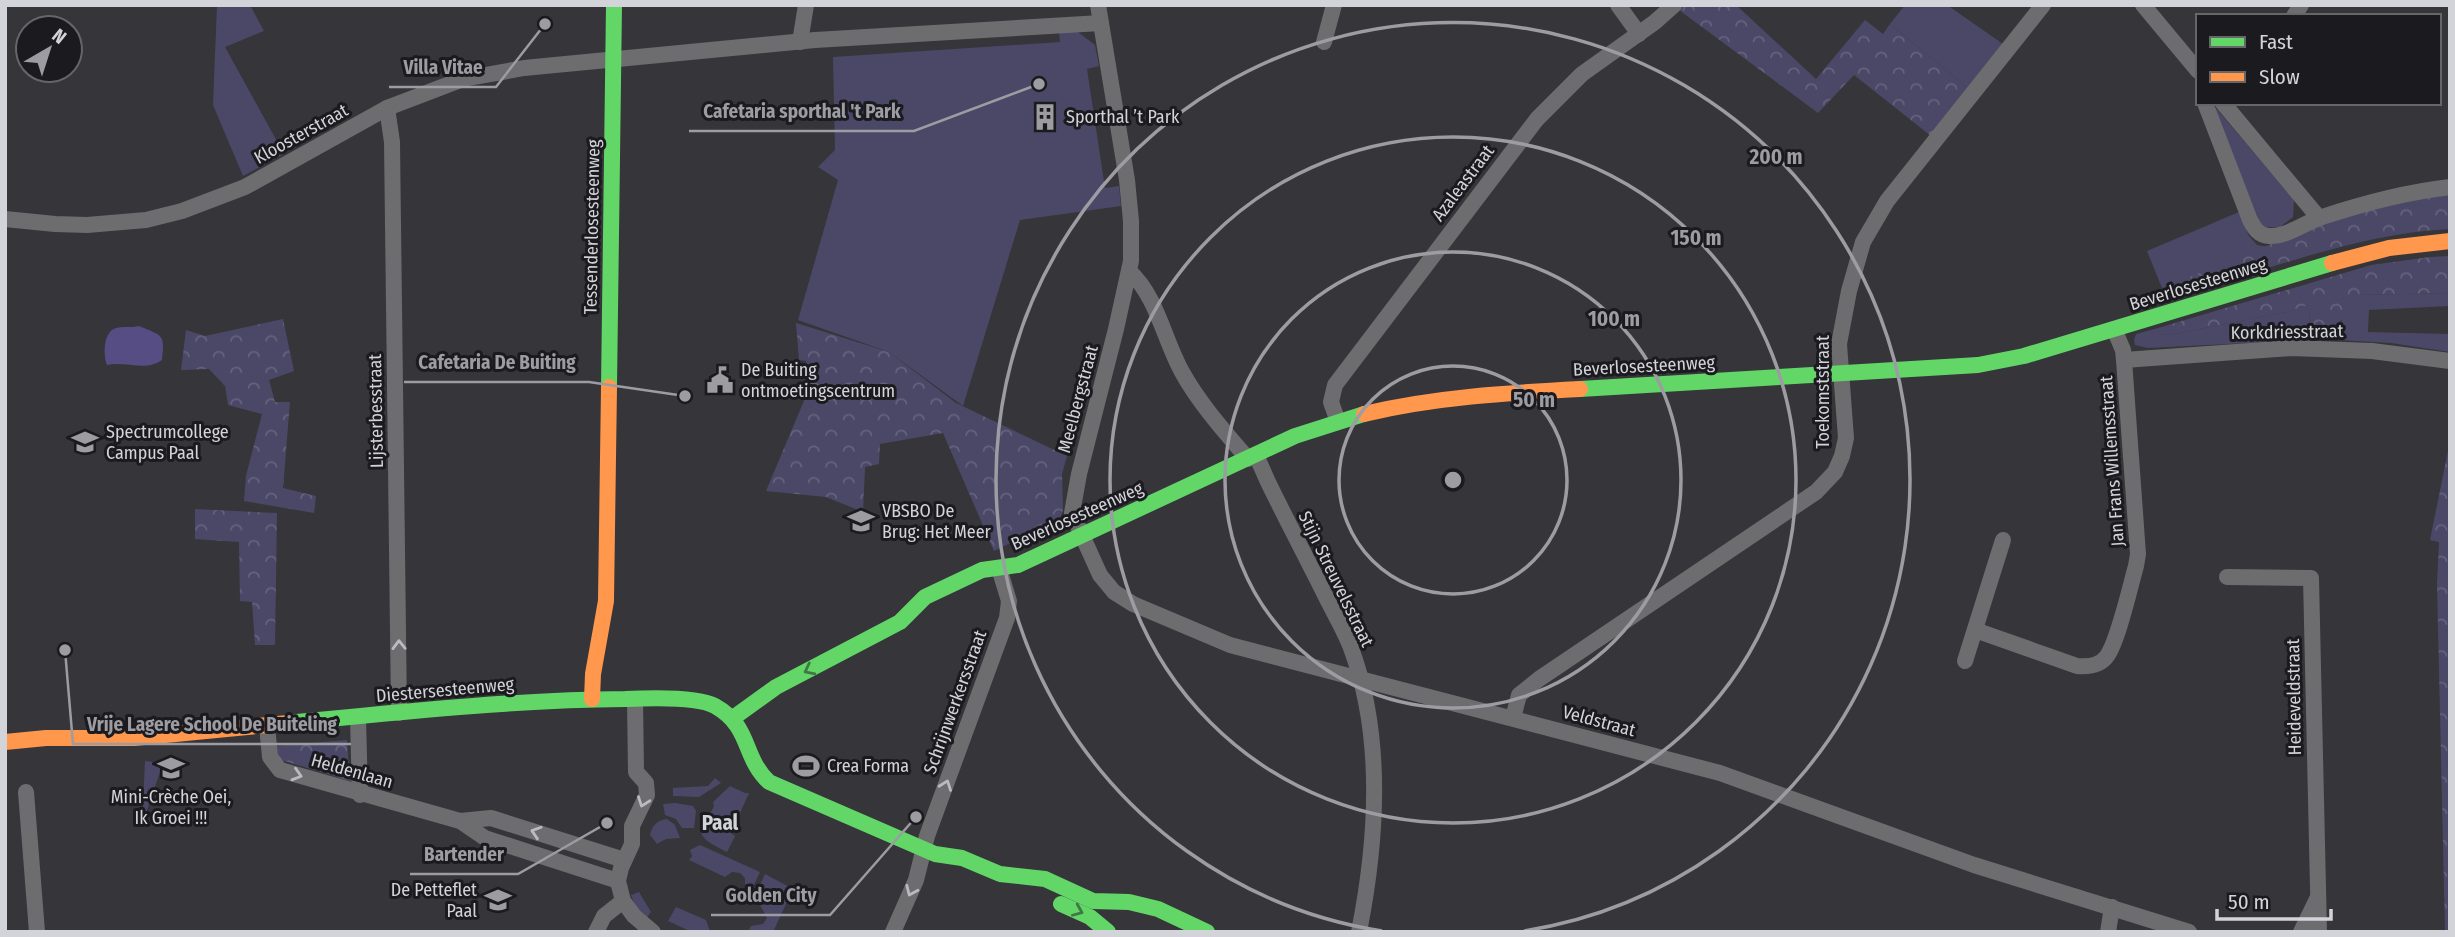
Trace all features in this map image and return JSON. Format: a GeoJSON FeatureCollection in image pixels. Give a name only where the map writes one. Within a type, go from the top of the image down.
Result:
{"type":"FeatureCollection","features":[{"type":"Feature","properties":{"kind":"street","name":"Tessenderlosesteenweg"},"geometry":{"type":"LineString","coordinates":[[592,699],[592,672],[604,630],[606,601],[614,5]]}},
{"type":"Feature","properties":{"kind":"street"},"geometry":{"type":"LineString","coordinates":[[800,42],[806,5]]}},
{"type":"Feature","properties":{"kind":"street","name":"Meelbergstraat"},"geometry":{"type":"LineString","coordinates":[[1082,536],[1072,513],[1073,499],[1129,271],[1131,221],[1127,180],[1098,5]]}},
{"type":"Feature","properties":{"kind":"street"},"geometry":{"type":"LineString","coordinates":[[1324,43],[1334,5]]}},
{"type":"Feature","properties":{"kind":"street"},"geometry":{"type":"LineString","coordinates":[[1618,5],[1639,34]]}},
{"type":"Feature","properties":{"kind":"street","name":"Azaleastraat"},"geometry":{"type":"LineString","coordinates":[[1336,419],[1331,402],[1335,385],[1537,119],[1582,74],[1639,34],[1674,5]]}},
{"type":"Feature","properties":{"kind":"street","name":"Toekomststraat"},"geometry":{"type":"LineString","coordinates":[[1513,718],[1519,695],[1826,483],[1839,464],[1846,438],[1839,344],[1849,291],[1863,242],[1887,201],[2043,5]]}},
{"type":"Feature","properties":{"kind":"street"},"geometry":{"type":"LineString","coordinates":[[2143,5],[2193,65]]}},
{"type":"Feature","properties":{"kind":"street","name":"Kloosterstraat"},"geometry":{"type":"LineString","coordinates":[[5,219],[87,225],[146,220],[182,211],[245,187],[387,108],[463,79],[524,68],[800,42],[1101,23]]}},
{"type":"Feature","properties":{"kind":"street"},"geometry":{"type":"LineString","coordinates":[[2206,105],[2250,220],[2256,232],[2265,236],[2278,236],[2319,218],[2423,190],[2450,187]]}},
{"type":"Feature","properties":{"kind":"street"},"geometry":{"type":"LineString","coordinates":[[2228,106],[2319,218]]}},
{"type":"Feature","properties":{"kind":"street","name":"Lijsterbesstraat"},"geometry":{"type":"LineString","coordinates":[[387,108],[392,142],[400,713]]}},
{"type":"Feature","properties":{"kind":"street","name":"Beverlosesteenweg"},"geometry":{"type":"LineString","coordinates":[[733,718],[776,687],[900,622],[925,597],[982,570],[1018,565],[1336,419],[1421,401],[1474,395],[1978,365],[2024,356],[2354,256],[2389,248],[2450,241]]}},
{"type":"Feature","properties":{"kind":"street"},"geometry":{"type":"LineString","coordinates":[[1129,271],[1141,281],[1149,295],[1168,346],[1188,383],[1252,457]]}},
{"type":"Feature","properties":{"kind":"street","name":"Jan Frans Willemsstraat"},"geometry":{"type":"LineString","coordinates":[[1975,630],[2077,666],[2093,666],[2107,656],[2136,566],[2137,554],[2123,350],[2114,329]]}},
{"type":"Feature","properties":{"kind":"street","name":"Korkdriesstraat"},"geometry":{"type":"LineString","coordinates":[[2124,360],[2291,348],[2372,351],[2450,361]]}},
{"type":"Feature","properties":{"kind":"street","name":"Stijn Streuvelsstraat"},"geometry":{"type":"LineString","coordinates":[[1252,457],[1268,482],[1351,647],[1360,678],[1368,724],[1374,807],[1369,880],[1359,932]]}},
{"type":"Feature","properties":{"kind":"street","name":"Veldstraat"},"geometry":{"type":"LineString","coordinates":[[1082,536],[1100,575],[1114,592],[1133,604],[1230,645],[1720,773],[1974,865],[2112,907]]}},
{"type":"Feature","properties":{"kind":"street"},"geometry":{"type":"LineString","coordinates":[[1965,661],[2003,540]]}},
{"type":"Feature","properties":{"kind":"street","name":"Schrijnwerkersstraat"},"geometry":{"type":"LineString","coordinates":[[893,932],[929,852],[1009,612],[1008,596],[999,568]]}},
{"type":"Feature","properties":{"kind":"street","name":"Heideveldstraat"},"geometry":{"type":"LineString","coordinates":[[2227,577],[2312,578],[2317,899]]}},
{"type":"Feature","properties":{"kind":"street","name":"Diestersesteenweg"},"geometry":{"type":"LineString","coordinates":[[5,743],[46,738],[134,738],[510,702],[592,699],[663,698],[712,704],[733,718]]}},
{"type":"Feature","properties":{"kind":"street"},"geometry":{"type":"LineString","coordinates":[[635,699],[636,772],[646,783],[647,795],[632,826],[632,844],[621,870],[623,901],[634,916],[653,932]]}},
{"type":"Feature","properties":{"kind":"street"},"geometry":{"type":"LineString","coordinates":[[358,718],[360,795]]}},
{"type":"Feature","properties":{"kind":"street"},"geometry":{"type":"LineString","coordinates":[[733,718],[759,773],[769,782],[929,852],[962,858],[1000,874],[1045,879],[1093,901],[1129,902],[1158,909],[1207,932]]}},
{"type":"Feature","properties":{"kind":"street","name":"Heldenlaan"},"geometry":{"type":"LineString","coordinates":[[267,726],[270,757],[280,770],[360,795],[460,821],[491,818],[621,870]]}},
{"type":"Feature","properties":{"kind":"street","name":"Diestersesteenweg"},"geometry":{"type":"LineString","coordinates":[[46,754],[101,747],[134,738]]}},
{"type":"Feature","properties":{"kind":"street"},"geometry":{"type":"LineString","coordinates":[[26,792],[37,932]]}},
{"type":"Feature","properties":{"kind":"street"},"geometry":{"type":"LineString","coordinates":[[929,852],[955,873]]}},
{"type":"Feature","properties":{"kind":"street"},"geometry":{"type":"LineString","coordinates":[[982,884],[1041,895],[1090,916],[1108,932]]}},
{"type":"Feature","properties":{"kind":"street"},"geometry":{"type":"LineString","coordinates":[[2301,932],[2317,899]]}},
{"type":"Feature","properties":{"kind":"street"},"geometry":{"type":"LineString","coordinates":[[2317,899],[2319,932]]}},
{"type":"Feature","properties":{"kind":"street"},"geometry":{"type":"LineString","coordinates":[[596,932],[604,916],[623,901]]}},
{"type":"Feature","properties":{"kind":"street"},"geometry":{"type":"LineString","coordinates":[[2108,932],[2112,907],[2189,932]]}},
{"type":"Feature","properties":{"kind":"green space"},"geometry":{"type":"Polygon","coordinates":[[[217,5],[250,5],[264,31],[225,47],[284,154],[243,176],[213,105],[217,5]]]}},
{"type":"Feature","properties":{"kind":"green space"},"geometry":{"type":"Polygon","coordinates":[[[1684,5],[1736,5],[1816,79],[1865,20],[1883,34],[1890,24],[1968,88],[1931,136],[1854,75],[1818,113],[1679,10],[1684,5]]]}},
{"type":"Feature","properties":{"kind":"green space"},"geometry":{"type":"Polygon","coordinates":[[[1905,5],[1947,5],[2003,44],[1968,88],[1890,24],[1905,5]]]}},
{"type":"Feature","properties":{"kind":"green space"},"geometry":{"type":"Polygon","coordinates":[[[1059,32],[1078,32],[1095,45],[1099,66],[1087,69],[1105,188],[1119,186],[1121,206],[1020,220],[963,406],[889,352],[798,320],[838,180],[818,167],[835,150],[833,57],[1060,42],[1059,32]]]}},
{"type":"Feature","properties":{"kind":"green space"},"geometry":{"type":"Polygon","coordinates":[[[2215,107],[2294,200],[2293,217],[2280,227],[2264,227],[2260,224],[2215,107]]]}},
{"type":"Feature","properties":{"kind":"green space"},"geometry":{"type":"Polygon","coordinates":[[[2450,193],[2450,229],[2378,238],[2267,268],[2161,303],[2157,297],[2162,288],[2326,222],[2425,195],[2450,193]]]}},
{"type":"Feature","properties":{"kind":"green space"},"geometry":{"type":"Polygon","coordinates":[[[2239,212],[2249,236],[2257,245],[2269,247],[2162,288],[2147,251],[2239,212]]]}},
{"type":"Feature","properties":{"kind":"green space"},"geometry":{"type":"Polygon","coordinates":[[[2450,256],[2450,293],[2353,295],[2353,309],[2321,339],[2310,340],[2309,305],[2169,335],[2157,334],[2158,328],[2371,265],[2450,256]]]}},
{"type":"Feature","properties":{"kind":"green space"},"geometry":{"type":"Polygon","coordinates":[[[2450,293],[2450,306],[2369,310],[2368,332],[2450,334],[2450,352],[2391,343],[2321,339],[2341,322],[2352,295],[2450,293]]]}},
{"type":"Feature","properties":{"kind":"green space"},"geometry":{"type":"Polygon","coordinates":[[[2309,305],[2310,340],[2148,348],[2135,345],[2136,334],[2158,328],[2158,334],[2169,335],[2309,305]]]}},
{"type":"Feature","properties":{"kind":"green space"},"geometry":{"type":"Polygon","coordinates":[[[283,319],[294,371],[269,380],[275,402],[290,402],[283,488],[316,496],[314,513],[244,501],[246,476],[262,414],[228,405],[225,386],[209,369],[181,370],[186,330],[205,336],[283,319]]]}},
{"type":"Feature","properties":{"kind":"green space"},"geometry":{"type":"Polygon","coordinates":[[[796,323],[889,352],[956,403],[1067,456],[1062,474],[1063,510],[1060,519],[994,551],[943,433],[880,444],[879,464],[865,467],[863,512],[826,497],[766,491],[806,396],[806,361],[799,360],[796,323]]]}},
{"type":"Feature","properties":{"kind":"green space"},"geometry":{"type":"Polygon","coordinates":[[[2450,441],[2450,932],[2445,932],[2437,583],[2439,542],[2430,540],[2450,441]]]}},
{"type":"Feature","properties":{"kind":"green space"},"geometry":{"type":"Polygon","coordinates":[[[195,509],[277,513],[275,645],[255,645],[252,602],[240,601],[239,542],[195,539],[195,509]]]}},
{"type":"Feature","properties":{"kind":"green space"},"geometry":{"type":"Polygon","coordinates":[[[347,740],[349,768],[356,776],[353,782],[275,758],[275,746],[347,740]]]}},
{"type":"Feature","properties":{"kind":"green space"},"geometry":{"type":"Polygon","coordinates":[[[145,761],[163,763],[142,825],[145,761]]]}},
{"type":"Feature","properties":{"kind":"green space"},"geometry":{"type":"Polygon","coordinates":[[[715,778],[721,783],[699,797],[673,796],[673,788],[708,786],[715,778]]]}},
{"type":"Feature","properties":{"kind":"green space"},"geometry":{"type":"Polygon","coordinates":[[[730,786],[749,793],[731,833],[735,836],[727,852],[709,842],[700,828],[703,813],[711,812],[713,802],[730,786]]]}},
{"type":"Feature","properties":{"kind":"green space"},"geometry":{"type":"Polygon","coordinates":[[[663,804],[693,806],[696,811],[694,828],[682,828],[676,819],[665,815],[663,804]]]}},
{"type":"Feature","properties":{"kind":"green space"},"geometry":{"type":"Polygon","coordinates":[[[667,819],[675,825],[680,838],[666,839],[657,844],[650,835],[651,832],[658,822],[667,819]]]}},
{"type":"Feature","properties":{"kind":"green space"},"geometry":{"type":"Polygon","coordinates":[[[700,845],[760,872],[752,889],[745,885],[745,878],[740,873],[732,872],[725,877],[689,860],[692,856],[690,850],[700,845]]]}},
{"type":"Feature","properties":{"kind":"green space"},"geometry":{"type":"Polygon","coordinates":[[[765,874],[793,889],[773,932],[748,932],[751,926],[763,924],[767,918],[760,905],[764,895],[757,891],[765,874]]]}},
{"type":"Feature","properties":{"kind":"green space"},"geometry":{"type":"Polygon","coordinates":[[[639,892],[651,912],[646,919],[636,908],[631,895],[639,892]]]}},
{"type":"Feature","properties":{"kind":"green space"},"geometry":{"type":"Polygon","coordinates":[[[676,907],[706,920],[710,932],[692,932],[668,921],[676,907]]]}},
{"type":"Feature","properties":{"kind":"shaded area"},"geometry":{"type":"Polygon","coordinates":[[[139,326],[161,337],[162,360],[143,366],[107,365],[106,339],[112,330],[139,326]]]}},
{"type":"Feature","properties":{"kind":"traffic: fast"},"geometry":{"type":"LineString","coordinates":[[609,387],[614,5]]}},
{"type":"Feature","properties":{"kind":"traffic: fast"},"geometry":{"type":"LineString","coordinates":[[1580,389],[1978,365],[2024,356],[2332,263]]}},
{"type":"Feature","properties":{"kind":"traffic: fast"},"geometry":{"type":"LineString","coordinates":[[733,718],[776,687],[900,622],[925,597],[982,570],[1018,565],[1295,436],[1364,414]]}},
{"type":"Feature","properties":{"kind":"traffic: fast"},"geometry":{"type":"LineString","coordinates":[[288,723],[540,702],[658,698],[707,703],[727,714],[735,723],[754,763],[769,782],[935,854],[962,858],[1000,874],[1045,879],[1093,901],[1129,902],[1158,909],[1207,932]]}},
{"type":"Feature","properties":{"kind":"traffic: fast"},"geometry":{"type":"LineString","coordinates":[[1061,904],[1090,917],[1108,932]]}},
{"type":"Feature","properties":{"kind":"traffic: slow"},"geometry":{"type":"LineString","coordinates":[[2332,263],[2389,248],[2450,241]]}},
{"type":"Feature","properties":{"kind":"traffic: slow"},"geometry":{"type":"LineString","coordinates":[[592,699],[593,674],[606,601],[609,387]]}},
{"type":"Feature","properties":{"kind":"traffic: slow"},"geometry":{"type":"LineString","coordinates":[[1364,414],[1444,400],[1580,389]]}},
{"type":"Feature","properties":{"kind":"traffic: slow"},"geometry":{"type":"LineString","coordinates":[[5,742],[46,738],[134,738],[288,723]]}},
{"type":"Feature","properties":{"kind":"place","name":"Villa Vitae"},"geometry":{"type":"Point","coordinates":[545,24]}},
{"type":"Feature","properties":{"kind":"place","name":"Cafetaria sporthal 't Park"},"geometry":{"type":"Point","coordinates":[1039,84]}},
{"type":"Feature","properties":{"kind":"place","name":"Sporthal ’t Park"},"geometry":{"type":"Point","coordinates":[1045,117]}},
{"type":"Feature","properties":{"kind":"place","name":"De Buiting ontmoetingscentrum"},"geometry":{"type":"Point","coordinates":[720,380]}},
{"type":"Feature","properties":{"kind":"place","name":"Cafetaria De Buiting"},"geometry":{"type":"Point","coordinates":[685,396]}},
{"type":"Feature","properties":{"kind":"place","name":"Spectrumcollege Campus Paal"},"geometry":{"type":"Point","coordinates":[85,442]}},
{"type":"Feature","properties":{"kind":"place","name":"VBSBO De Brug: Het Meer"},"geometry":{"type":"Point","coordinates":[861,521]}},
{"type":"Feature","properties":{"kind":"place","name":"Vrije Lagere School De Buiteling"},"geometry":{"type":"Point","coordinates":[65,650]}},
{"type":"Feature","properties":{"kind":"place","name":"Crea Forma"},"geometry":{"type":"Point","coordinates":[806,766]}},
{"type":"Feature","properties":{"kind":"place","name":"Mini-Crèche Oei, Ik Groei !!!"},"geometry":{"type":"Point","coordinates":[171,768]}},
{"type":"Feature","properties":{"kind":"place","name":"Golden City"},"geometry":{"type":"Point","coordinates":[916,817]}},
{"type":"Feature","properties":{"kind":"place","name":"Bartender"},"geometry":{"type":"Point","coordinates":[607,823]}},
{"type":"Feature","properties":{"kind":"place","name":"De Petteflet Paal"},"geometry":{"type":"Point","coordinates":[498,900]}},
{"type":"Feature","properties":{"kind":"district","name":"Paal"},"geometry":{"type":"Point","coordinates":[720,823]}}]}
